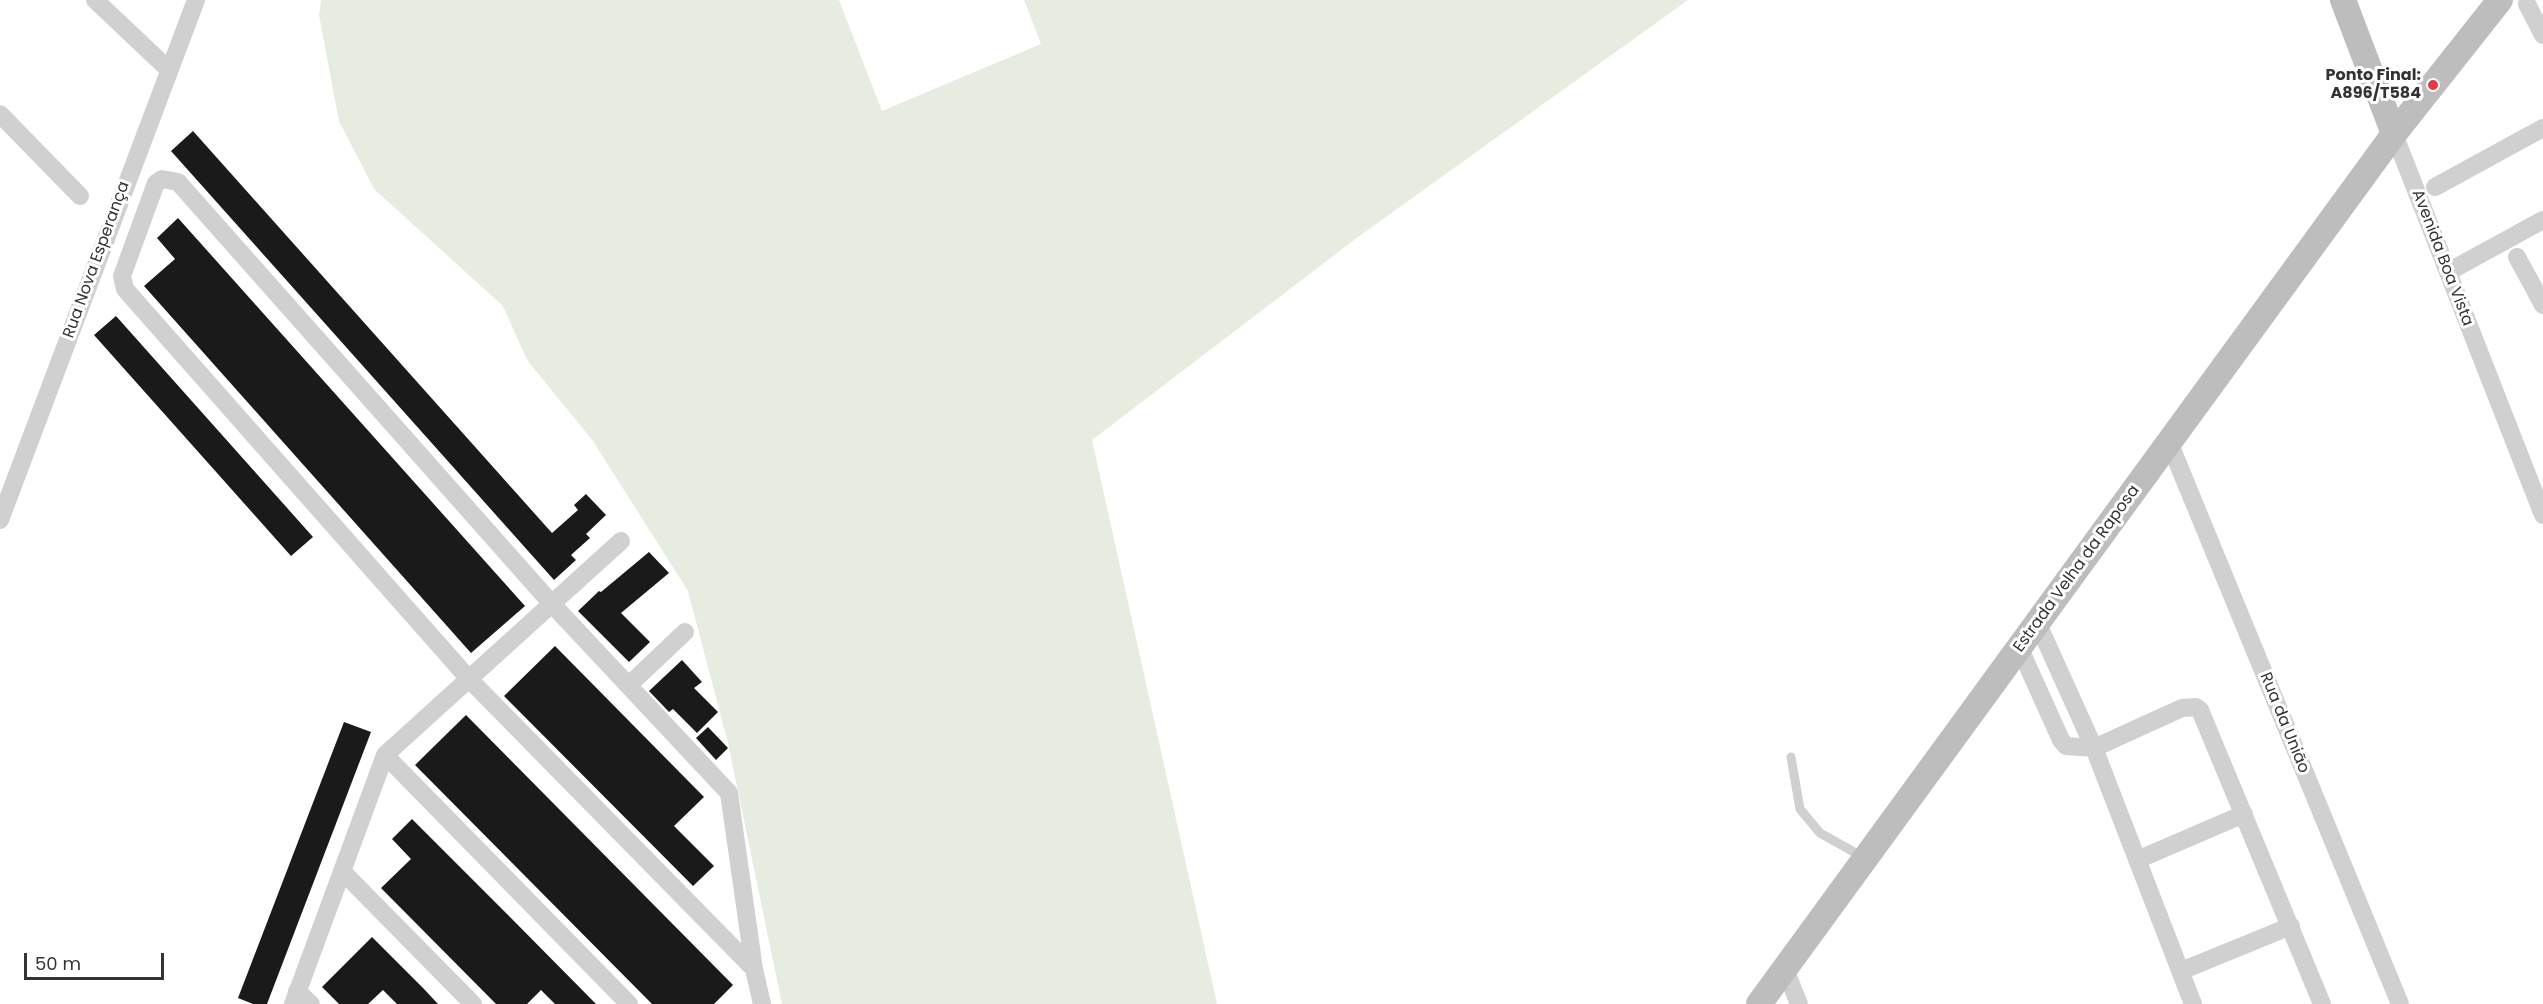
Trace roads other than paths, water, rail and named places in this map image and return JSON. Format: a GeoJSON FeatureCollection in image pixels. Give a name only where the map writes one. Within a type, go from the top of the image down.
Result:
{"type":"FeatureCollection","features":[{"type":"Feature","properties":{"kind":"street"},"geometry":{"type":"LineString","coordinates":[[95,0],[168,69]]}},
{"type":"Feature","properties":{"kind":"street","name":"Rua Nova Esperança"},"geometry":{"type":"LineString","coordinates":[[0,520],[168,69],[196,0]]}},
{"type":"Feature","properties":{"kind":"street","name":"Avenida Boa Vista"},"geometry":{"type":"LineString","coordinates":[[2343,0],[2543,515]]}},
{"type":"Feature","properties":{"kind":"street","name":"Estrada Velha da Raposa"},"geometry":{"type":"LineString","coordinates":[[1759,1004],[2394,134],[2500,0]]}},
{"type":"Feature","properties":{"kind":"street"},"geometry":{"type":"LineString","coordinates":[[2527,4],[2543,35]]}},
{"type":"Feature","properties":{"kind":"street"},"geometry":{"type":"LineString","coordinates":[[0,114],[80,196]]}},
{"type":"Feature","properties":{"kind":"street"},"geometry":{"type":"LineString","coordinates":[[2435,188],[2543,128]]}},
{"type":"Feature","properties":{"kind":"street"},"geometry":{"type":"LineString","coordinates":[[754,969],[469,679],[124,289],[123,276],[156,183],[162,179],[178,182],[552,604],[729,793],[754,969],[762,1004]]}},
{"type":"Feature","properties":{"kind":"street"},"geometry":{"type":"LineString","coordinates":[[2448,272],[2543,220]]}},
{"type":"Feature","properties":{"kind":"street"},"geometry":{"type":"LineString","coordinates":[[2517,257],[2543,304]]}},
{"type":"Feature","properties":{"kind":"street","name":"Rua da União"},"geometry":{"type":"LineString","coordinates":[[2169,442],[2400,1004]]}},
{"type":"Feature","properties":{"kind":"street"},"geometry":{"type":"LineString","coordinates":[[311,1004],[295,997],[385,755],[621,541]]}},
{"type":"Feature","properties":{"kind":"street"},"geometry":{"type":"LineString","coordinates":[[2038,624],[2094,748],[2193,1004]]}},
{"type":"Feature","properties":{"kind":"street"},"geometry":{"type":"LineString","coordinates":[[629,685],[685,632]]}},
{"type":"Feature","properties":{"kind":"street"},"geometry":{"type":"LineString","coordinates":[[2020,649],[2061,740],[2066,746],[2094,748],[2182,708],[2196,707],[2204,715],[2322,1004]]}},
{"type":"Feature","properties":{"kind":"street"},"geometry":{"type":"LineString","coordinates":[[385,755],[629,1004]]}},
{"type":"Feature","properties":{"kind":"street"},"geometry":{"type":"LineString","coordinates":[[2137,860],[2244,814]]}},
{"type":"Feature","properties":{"kind":"street"},"geometry":{"type":"LineString","coordinates":[[342,871],[473,1004]]}},
{"type":"Feature","properties":{"kind":"street"},"geometry":{"type":"LineString","coordinates":[[2181,971],[2291,926]]}},
{"type":"Feature","properties":{"kind":"street"},"geometry":{"type":"LineString","coordinates":[[1785,969],[1799,1004]]}},
{"type":"Feature","properties":{"kind":"lane"},"geometry":{"type":"LineString","coordinates":[[1791,757],[1800,809],[1820,833],[1865,859]]}},
{"type":"Feature","properties":{"kind":"place","name":"Ponto Final: A896/T584"},"geometry":{"type":"Point","coordinates":[2433,85]}}]}
